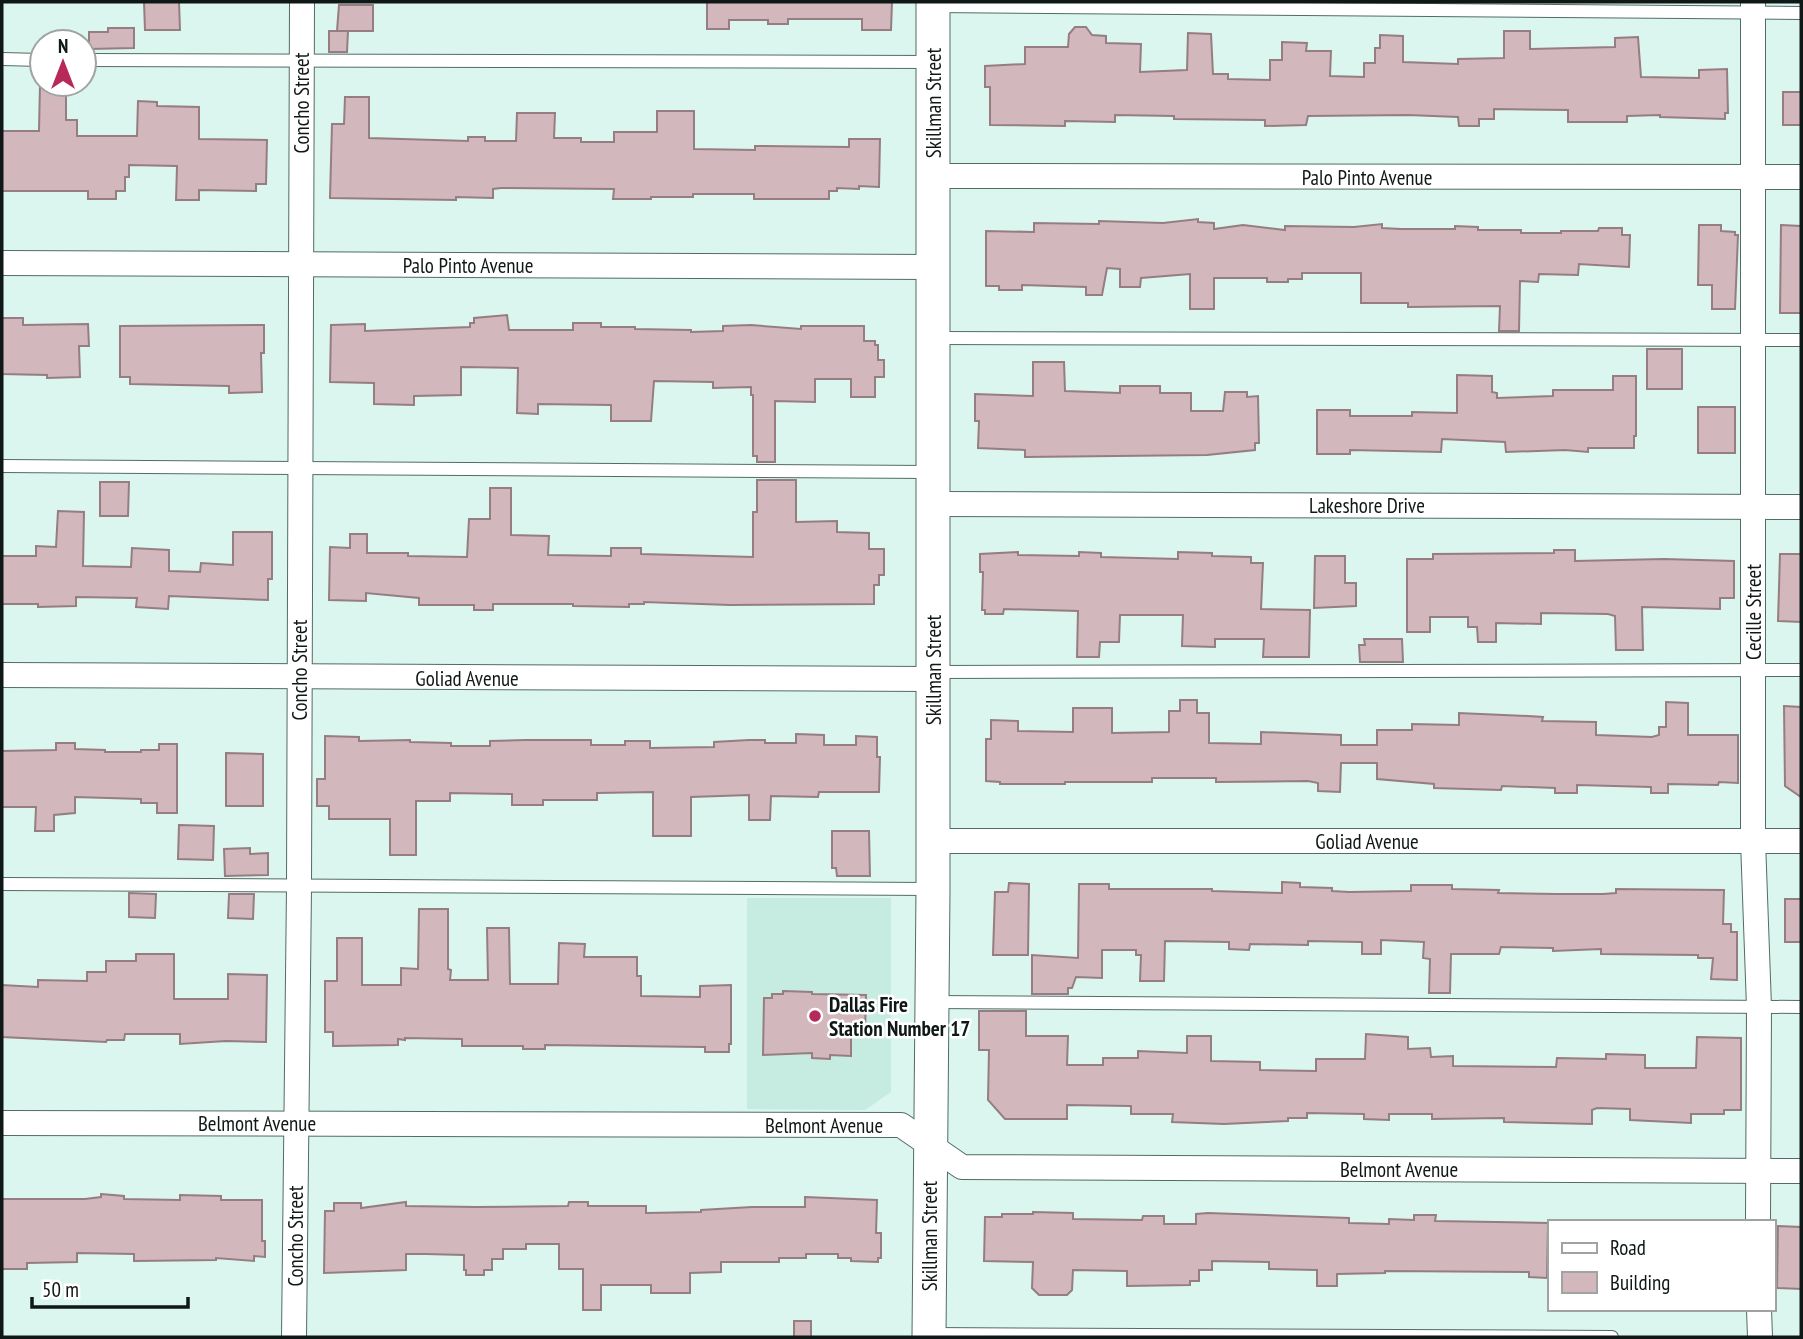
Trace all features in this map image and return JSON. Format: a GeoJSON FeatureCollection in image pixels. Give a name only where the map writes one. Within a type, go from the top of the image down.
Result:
{"type":"FeatureCollection","features":[{"type":"Feature","properties":{"kind":"main road","name":"Skillman Street"},"geometry":{"type":"LineString","coordinates":[[929,1335],[933,890],[933,4]]}},
{"type":"Feature","properties":{"kind":"street","name":"Concho Street"},"geometry":{"type":"LineString","coordinates":[[294,1337],[299,887],[302,2]]}},
{"type":"Feature","properties":{"kind":"street","name":"Cecille Street"},"geometry":{"type":"LineString","coordinates":[[1753,8],[1753,841],[1759,1007],[1758,1220]]}},
{"type":"Feature","properties":{"kind":"street","name":"Palo Pinto Avenue"},"geometry":{"type":"LineString","coordinates":[[933,176],[1801,177]]}},
{"type":"Feature","properties":{"kind":"street","name":"Palo Pinto Avenue"},"geometry":{"type":"LineString","coordinates":[[2,263],[933,267]]}},
{"type":"Feature","properties":{"kind":"street","name":"Lakeshore Drive"},"geometry":{"type":"LineString","coordinates":[[933,488],[1801,507]]}},
{"type":"Feature","properties":{"kind":"street","name":"Goliad Avenue"},"geometry":{"type":"LineString","coordinates":[[2,675],[299,678],[933,675]]}},
{"type":"Feature","properties":{"kind":"street","name":"Goliad Avenue"},"geometry":{"type":"LineString","coordinates":[[933,841],[1801,841]]}},
{"type":"Feature","properties":{"kind":"street","name":"Belmont Avenue"},"geometry":{"type":"LineString","coordinates":[[2,1123],[901,1125],[962,1167],[1801,1171]]}},
{"type":"Feature","properties":{"kind":"street"},"geometry":{"type":"LineString","coordinates":[[1759,1311],[1760,1337]]}},
{"type":"Feature","properties":{"kind":"lane"},"geometry":{"type":"LineString","coordinates":[[933,4],[1753,8],[1801,13]]}},
{"type":"Feature","properties":{"kind":"lane"},"geometry":{"type":"LineString","coordinates":[[2,60],[28,60]]}},
{"type":"Feature","properties":{"kind":"lane"},"geometry":{"type":"LineString","coordinates":[[98,60],[933,62]]}},
{"type":"Feature","properties":{"kind":"lane"},"geometry":{"type":"LineString","coordinates":[[933,338],[1801,340]]}},
{"type":"Feature","properties":{"kind":"lane"},"geometry":{"type":"LineString","coordinates":[[2,466],[300,468],[933,488]]}},
{"type":"Feature","properties":{"kind":"lane"},"geometry":{"type":"LineString","coordinates":[[933,675],[1801,670]]}},
{"type":"Feature","properties":{"kind":"lane"},"geometry":{"type":"LineString","coordinates":[[2,884],[933,890]]}},
{"type":"Feature","properties":{"kind":"lane"},"geometry":{"type":"LineString","coordinates":[[931,1002],[1801,1007]]}},
{"type":"Feature","properties":{"kind":"lane"},"geometry":{"type":"LineString","coordinates":[[929,1335],[1612,1337]]}},
{"type":"Feature","properties":{"kind":"shaded area"},"geometry":{"type":"Polygon","coordinates":[[[747,898],[891,898],[891,1092],[865,1110],[747,1109],[747,898]]]}},
{"type":"Feature","properties":{"kind":"building"},"geometry":{"type":"Polygon","coordinates":[[[144,2],[179,2],[180,30],[145,30],[144,2]]]}},
{"type":"Feature","properties":{"kind":"building"},"geometry":{"type":"Polygon","coordinates":[[[707,2],[892,2],[891,30],[862,30],[862,19],[788,19],[788,24],[768,24],[768,20],[729,20],[729,29],[707,29],[707,2]]]}},
{"type":"Feature","properties":{"kind":"building"},"geometry":{"type":"Polygon","coordinates":[[[339,5],[373,5],[373,31],[337,31],[339,5]]]}},
{"type":"Feature","properties":{"kind":"building"},"geometry":{"type":"Polygon","coordinates":[[[1075,27],[1086,27],[1092,35],[1106,36],[1106,43],[1141,44],[1140,72],[1187,70],[1188,33],[1211,34],[1213,74],[1228,74],[1228,79],[1270,80],[1270,60],[1282,60],[1282,42],[1307,43],[1306,51],[1331,51],[1330,76],[1364,77],[1364,63],[1375,63],[1375,48],[1380,48],[1380,35],[1403,36],[1403,62],[1458,64],[1458,59],[1504,58],[1504,31],[1530,31],[1530,49],[1615,47],[1615,38],[1638,37],[1641,77],[1699,78],[1699,70],[1727,69],[1728,113],[1725,113],[1725,119],[1660,115],[1627,116],[1627,122],[1568,122],[1568,110],[1494,109],[1494,119],[1479,119],[1479,126],[1459,126],[1458,117],[1408,115],[1308,116],[1306,125],[1265,126],[1265,120],[1115,115],[1115,122],[1065,121],[1065,126],[990,125],[990,87],[985,87],[985,66],[1025,64],[1025,47],[1068,47],[1069,34],[1075,27]]]}},
{"type":"Feature","properties":{"kind":"building"},"geometry":{"type":"Polygon","coordinates":[[[108,28],[134,28],[134,48],[98,49],[98,32],[108,32],[108,28]]]}},
{"type":"Feature","properties":{"kind":"building"},"geometry":{"type":"Polygon","coordinates":[[[329,31],[348,31],[347,52],[329,52],[329,31]]]}},
{"type":"Feature","properties":{"kind":"building"},"geometry":{"type":"Polygon","coordinates":[[[1783,92],[1801,92],[1801,125],[1783,125],[1783,92]]]}},
{"type":"Feature","properties":{"kind":"building"},"geometry":{"type":"Polygon","coordinates":[[[345,97],[369,97],[369,138],[468,141],[468,137],[485,137],[485,141],[516,141],[517,113],[555,113],[554,138],[581,138],[581,142],[614,142],[614,132],[657,132],[657,111],[694,111],[694,149],[755,150],[755,146],[849,147],[849,139],[880,139],[879,187],[837,188],[837,191],[829,191],[829,199],[754,199],[754,194],[693,194],[693,197],[613,199],[614,189],[501,188],[493,189],[493,198],[330,198],[332,124],[344,124],[345,97]]]}},
{"type":"Feature","properties":{"kind":"building"},"geometry":{"type":"Polygon","coordinates":[[[40,98],[66,98],[66,120],[77,120],[77,136],[137,136],[138,101],[157,102],[157,106],[199,107],[199,139],[267,140],[266,184],[256,184],[256,191],[199,190],[199,200],[176,200],[177,166],[129,165],[129,177],[125,177],[125,191],[116,191],[116,199],[88,199],[88,191],[2,191],[2,131],[39,131],[40,98]]]}},
{"type":"Feature","properties":{"kind":"building"},"geometry":{"type":"Polygon","coordinates":[[[1198,219],[1198,222],[1214,223],[1214,229],[1243,225],[1285,230],[1285,226],[1354,227],[1382,224],[1382,228],[1401,229],[1455,229],[1455,226],[1478,227],[1478,230],[1521,230],[1521,233],[1561,233],[1622,228],[1622,235],[1630,235],[1629,267],[1579,264],[1578,275],[1539,274],[1538,282],[1520,281],[1519,331],[1499,331],[1500,306],[1408,307],[1408,303],[1361,303],[1361,273],[1302,273],[1302,279],[1288,279],[1288,282],[1267,282],[1267,278],[1214,278],[1214,309],[1190,309],[1190,274],[1141,278],[1140,287],[1120,287],[1120,269],[1107,268],[1102,295],[1086,295],[1086,287],[1022,285],[1022,290],[999,290],[999,286],[986,286],[986,231],[1034,232],[1034,223],[1163,223],[1198,219]]]}},
{"type":"Feature","properties":{"kind":"building"},"geometry":{"type":"Polygon","coordinates":[[[1699,225],[1721,225],[1721,231],[1735,232],[1735,235],[1738,235],[1735,309],[1712,309],[1712,285],[1698,285],[1699,225]]]}},
{"type":"Feature","properties":{"kind":"building"},"geometry":{"type":"Polygon","coordinates":[[[1781,225],[1801,226],[1801,313],[1780,313],[1781,225]]]}},
{"type":"Feature","properties":{"kind":"building"},"geometry":{"type":"Polygon","coordinates":[[[507,315],[509,330],[573,330],[573,323],[601,323],[601,327],[691,332],[723,331],[723,326],[751,325],[801,329],[801,326],[864,326],[864,341],[875,341],[875,345],[878,345],[878,360],[884,360],[884,377],[875,377],[875,397],[851,397],[851,379],[815,379],[815,402],[775,401],[775,462],[757,462],[757,456],[753,456],[751,387],[713,388],[713,382],[654,381],[651,421],[611,421],[611,405],[538,404],[538,414],[517,413],[518,368],[461,367],[461,395],[414,396],[414,405],[374,404],[374,383],[330,382],[331,325],[365,324],[365,331],[470,327],[474,318],[507,315]]]}},
{"type":"Feature","properties":{"kind":"building"},"geometry":{"type":"Polygon","coordinates":[[[2,318],[23,318],[23,325],[88,324],[89,346],[79,346],[80,377],[47,378],[47,375],[2,374],[2,318]]]}},
{"type":"Feature","properties":{"kind":"building"},"geometry":{"type":"Polygon","coordinates":[[[264,325],[264,353],[261,353],[262,392],[229,393],[229,386],[130,384],[130,377],[120,377],[120,326],[264,325]]]}},
{"type":"Feature","properties":{"kind":"building"},"geometry":{"type":"Polygon","coordinates":[[[1647,349],[1682,349],[1682,389],[1647,389],[1647,349]]]}},
{"type":"Feature","properties":{"kind":"building"},"geometry":{"type":"Polygon","coordinates":[[[1033,362],[1064,362],[1065,391],[1120,393],[1120,386],[1160,386],[1160,393],[1191,393],[1191,411],[1223,411],[1225,392],[1247,392],[1247,397],[1258,396],[1259,443],[1255,443],[1255,450],[1207,455],[1025,457],[1025,450],[978,448],[979,421],[975,421],[975,394],[1033,396],[1033,362]]]}},
{"type":"Feature","properties":{"kind":"building"},"geometry":{"type":"Polygon","coordinates":[[[1457,375],[1492,376],[1492,392],[1497,393],[1497,398],[1553,396],[1553,390],[1613,390],[1613,376],[1636,376],[1634,448],[1588,448],[1588,452],[1506,452],[1505,442],[1442,439],[1441,452],[1350,450],[1350,454],[1317,454],[1317,410],[1350,410],[1350,416],[1412,416],[1412,412],[1457,413],[1457,375]]]}},
{"type":"Feature","properties":{"kind":"building"},"geometry":{"type":"Polygon","coordinates":[[[1698,407],[1735,407],[1735,453],[1698,453],[1698,407]]]}},
{"type":"Feature","properties":{"kind":"building"},"geometry":{"type":"Polygon","coordinates":[[[757,480],[796,480],[796,522],[837,521],[837,532],[869,533],[869,549],[884,549],[884,575],[879,575],[879,585],[874,585],[874,604],[730,605],[644,602],[629,604],[629,607],[493,604],[493,610],[474,610],[474,605],[419,605],[419,598],[366,593],[366,601],[329,600],[330,547],[350,548],[350,534],[367,534],[367,553],[467,557],[469,519],[490,519],[490,488],[511,488],[511,535],[549,536],[548,555],[611,556],[611,548],[641,548],[641,554],[753,557],[753,512],[757,512],[757,480]]]}},
{"type":"Feature","properties":{"kind":"building"},"geometry":{"type":"Polygon","coordinates":[[[100,482],[129,482],[128,516],[100,516],[100,482]]]}},
{"type":"Feature","properties":{"kind":"building"},"geometry":{"type":"Polygon","coordinates":[[[58,511],[84,512],[83,566],[131,567],[132,548],[169,550],[169,571],[200,572],[201,563],[233,565],[233,532],[272,532],[272,579],[268,579],[268,600],[169,596],[168,609],[136,607],[137,598],[76,597],[76,606],[2,604],[2,556],[36,556],[36,546],[56,547],[58,511]]]}},
{"type":"Feature","properties":{"kind":"building"},"geometry":{"type":"Polygon","coordinates":[[[1554,550],[1575,550],[1575,561],[1734,561],[1734,598],[1720,598],[1720,609],[1642,607],[1643,650],[1616,650],[1615,616],[1608,614],[1541,613],[1541,624],[1496,623],[1496,642],[1478,642],[1477,627],[1468,627],[1468,617],[1430,617],[1430,632],[1407,632],[1407,559],[1433,559],[1433,554],[1554,553],[1554,550]]]}},
{"type":"Feature","properties":{"kind":"building"},"geometry":{"type":"Polygon","coordinates":[[[1018,552],[1018,555],[1079,556],[1079,552],[1101,553],[1101,557],[1178,559],[1178,552],[1251,557],[1251,563],[1263,563],[1261,609],[1310,610],[1309,657],[1263,657],[1264,639],[1215,639],[1215,647],[1182,646],[1183,615],[1120,615],[1119,642],[1100,642],[1099,657],[1077,657],[1078,611],[1004,609],[1003,614],[985,614],[985,610],[982,610],[983,572],[980,572],[980,554],[1018,552]]]}},
{"type":"Feature","properties":{"kind":"building"},"geometry":{"type":"Polygon","coordinates":[[[1780,554],[1801,554],[1801,622],[1778,621],[1780,554]]]}},
{"type":"Feature","properties":{"kind":"building"},"geometry":{"type":"Polygon","coordinates":[[[1315,556],[1345,556],[1345,583],[1356,583],[1356,606],[1314,608],[1315,556]]]}},
{"type":"Feature","properties":{"kind":"building"},"geometry":{"type":"Polygon","coordinates":[[[1364,639],[1402,639],[1403,662],[1360,662],[1359,645],[1365,645],[1364,639]]]}},
{"type":"Feature","properties":{"kind":"building"},"geometry":{"type":"Polygon","coordinates":[[[1180,700],[1197,700],[1197,713],[1209,713],[1209,743],[1261,744],[1261,732],[1341,735],[1341,745],[1377,745],[1377,730],[1412,730],[1412,724],[1459,725],[1459,713],[1543,717],[1542,721],[1596,722],[1596,735],[1652,737],[1659,735],[1659,727],[1666,727],[1666,702],[1688,703],[1688,735],[1738,735],[1738,783],[1668,784],[1668,793],[1651,793],[1651,787],[1577,785],[1577,793],[1555,793],[1555,788],[1502,786],[1501,790],[1434,788],[1434,784],[1377,779],[1377,763],[1341,763],[1340,792],[1318,791],[1318,783],[1308,781],[1216,782],[1216,778],[1152,778],[1152,782],[1065,784],[1000,784],[986,781],[986,739],[991,739],[991,720],[1018,721],[1018,731],[1073,732],[1073,708],[1112,708],[1112,733],[1169,732],[1169,711],[1180,711],[1180,700]]]}},
{"type":"Feature","properties":{"kind":"building"},"geometry":{"type":"Polygon","coordinates":[[[1784,706],[1801,707],[1801,797],[1785,786],[1784,706]]]}},
{"type":"Feature","properties":{"kind":"building"},"geometry":{"type":"Polygon","coordinates":[[[796,734],[824,735],[824,745],[856,745],[856,736],[877,737],[877,757],[880,757],[879,792],[819,792],[818,797],[771,796],[770,820],[749,820],[749,795],[691,797],[691,836],[653,836],[653,792],[597,793],[597,800],[543,800],[543,805],[512,805],[512,794],[450,793],[450,801],[416,801],[416,855],[390,855],[390,819],[329,819],[329,806],[317,806],[317,779],[325,779],[325,736],[359,737],[359,741],[410,740],[451,743],[451,746],[490,746],[490,741],[526,740],[591,740],[591,745],[625,745],[625,741],[650,741],[650,748],[714,747],[714,742],[749,740],[796,743],[796,734]]]}},
{"type":"Feature","properties":{"kind":"building"},"geometry":{"type":"Polygon","coordinates":[[[56,743],[75,743],[75,749],[105,752],[159,750],[159,744],[177,744],[177,813],[157,813],[157,803],[141,803],[141,799],[75,797],[75,813],[54,815],[54,831],[35,831],[36,807],[2,807],[2,751],[56,750],[56,743]]]}},
{"type":"Feature","properties":{"kind":"building"},"geometry":{"type":"Polygon","coordinates":[[[226,753],[263,754],[263,806],[226,806],[226,753]]]}},
{"type":"Feature","properties":{"kind":"building"},"geometry":{"type":"Polygon","coordinates":[[[179,825],[214,826],[213,860],[178,859],[179,825]]]}},
{"type":"Feature","properties":{"kind":"building"},"geometry":{"type":"Polygon","coordinates":[[[832,831],[869,831],[870,876],[837,876],[836,868],[832,868],[832,831]]]}},
{"type":"Feature","properties":{"kind":"building"},"geometry":{"type":"Polygon","coordinates":[[[250,848],[250,854],[268,853],[268,875],[225,876],[224,849],[250,848]]]}},
{"type":"Feature","properties":{"kind":"building"},"geometry":{"type":"Polygon","coordinates":[[[1282,882],[1300,883],[1300,887],[1332,888],[1332,891],[1349,892],[1411,891],[1411,885],[1452,885],[1452,889],[1499,890],[1498,893],[1556,894],[1616,893],[1616,889],[1724,890],[1723,924],[1731,924],[1731,932],[1737,932],[1737,980],[1711,979],[1713,958],[1698,958],[1698,955],[1601,954],[1601,949],[1553,951],[1553,948],[1501,947],[1499,954],[1451,954],[1450,993],[1429,993],[1430,959],[1423,958],[1424,942],[1381,940],[1381,954],[1362,954],[1362,942],[1250,944],[1249,950],[1229,949],[1229,942],[1165,941],[1164,981],[1140,981],[1141,955],[1136,955],[1136,950],[1102,950],[1102,978],[1076,977],[1072,988],[1068,988],[1068,994],[1032,994],[1032,955],[1078,958],[1079,884],[1109,884],[1109,889],[1212,889],[1282,893],[1282,882]]]}},
{"type":"Feature","properties":{"kind":"building"},"geometry":{"type":"Polygon","coordinates":[[[1009,883],[1029,884],[1028,955],[993,955],[995,892],[1008,892],[1009,883]]]}},
{"type":"Feature","properties":{"kind":"building"},"geometry":{"type":"Polygon","coordinates":[[[129,893],[156,894],[155,918],[129,917],[129,893]]]}},
{"type":"Feature","properties":{"kind":"building"},"geometry":{"type":"Polygon","coordinates":[[[229,894],[254,894],[253,919],[228,918],[229,894]]]}},
{"type":"Feature","properties":{"kind":"building"},"geometry":{"type":"Polygon","coordinates":[[[1785,899],[1801,899],[1801,942],[1785,942],[1785,899]]]}},
{"type":"Feature","properties":{"kind":"building"},"geometry":{"type":"Polygon","coordinates":[[[419,909],[448,909],[450,980],[488,980],[487,928],[509,928],[510,984],[558,984],[559,943],[585,944],[584,957],[637,957],[641,996],[700,997],[700,986],[731,985],[729,1052],[705,1052],[705,1047],[545,1045],[545,1049],[523,1049],[523,1046],[462,1046],[462,1039],[405,1038],[398,1039],[398,1045],[333,1046],[333,1032],[325,1032],[325,981],[337,981],[337,938],[362,938],[362,985],[401,985],[401,968],[418,969],[419,909]]]}},
{"type":"Feature","properties":{"kind":"building"},"geometry":{"type":"Polygon","coordinates":[[[136,954],[174,954],[174,999],[228,999],[228,974],[267,975],[266,1042],[180,1044],[180,1034],[125,1034],[124,1040],[106,1042],[2,1037],[2,985],[38,987],[38,980],[87,981],[87,972],[106,972],[106,961],[136,961],[136,954]]]}},
{"type":"Feature","properties":{"kind":"building","name":"Dallas Fire Station Number 17"},"geometry":{"type":"Polygon","coordinates":[[[783,991],[866,995],[865,1034],[851,1034],[851,1056],[830,1055],[830,1059],[812,1058],[812,1053],[763,1055],[764,998],[772,998],[772,994],[783,994],[783,991]]]}},
{"type":"Feature","properties":{"kind":"building"},"geometry":{"type":"Polygon","coordinates":[[[979,1011],[1026,1011],[1026,1036],[1068,1036],[1067,1065],[1103,1065],[1103,1058],[1138,1058],[1138,1051],[1187,1053],[1187,1036],[1211,1036],[1211,1061],[1260,1062],[1260,1070],[1316,1071],[1316,1059],[1365,1059],[1366,1034],[1408,1037],[1408,1049],[1430,1048],[1431,1057],[1453,1056],[1453,1066],[1556,1067],[1557,1058],[1606,1059],[1606,1054],[1645,1055],[1645,1068],[1696,1068],[1697,1037],[1741,1038],[1741,1110],[1724,1110],[1724,1114],[1691,1114],[1691,1123],[1630,1120],[1630,1109],[1597,1108],[1592,1110],[1592,1124],[1504,1122],[1504,1118],[1432,1119],[1432,1114],[1389,1114],[1389,1120],[1364,1119],[1364,1114],[1307,1113],[1307,1118],[1288,1118],[1288,1121],[1224,1124],[1172,1122],[1173,1114],[1131,1114],[1131,1106],[1067,1105],[1067,1119],[1005,1119],[988,1100],[989,1050],[979,1050],[979,1011]]]}},
{"type":"Feature","properties":{"kind":"building"},"geometry":{"type":"Polygon","coordinates":[[[101,1194],[124,1196],[124,1199],[180,1200],[180,1195],[221,1196],[221,1200],[262,1200],[262,1241],[265,1241],[265,1257],[254,1256],[254,1261],[216,1258],[134,1261],[134,1254],[77,1253],[77,1262],[27,1263],[27,1269],[2,1269],[2,1199],[85,1199],[101,1197],[101,1194]]]}},
{"type":"Feature","properties":{"kind":"building"},"geometry":{"type":"Polygon","coordinates":[[[805,1197],[877,1200],[876,1233],[881,1233],[881,1258],[878,1258],[878,1262],[851,1261],[851,1258],[838,1258],[838,1254],[806,1254],[806,1258],[779,1258],[779,1262],[721,1262],[721,1272],[690,1273],[690,1293],[651,1293],[651,1285],[601,1285],[601,1310],[583,1310],[583,1269],[559,1269],[559,1244],[526,1244],[526,1249],[503,1249],[503,1259],[492,1259],[492,1270],[484,1270],[484,1275],[466,1275],[464,1255],[426,1254],[406,1254],[406,1270],[324,1273],[325,1211],[334,1211],[334,1203],[361,1203],[361,1208],[406,1202],[406,1206],[476,1207],[568,1206],[569,1202],[588,1202],[588,1206],[646,1206],[646,1213],[805,1207],[805,1197]]]}},
{"type":"Feature","properties":{"kind":"building"},"geometry":{"type":"Polygon","coordinates":[[[1033,1212],[1073,1213],[1073,1219],[1142,1220],[1143,1216],[1164,1216],[1164,1224],[1196,1224],[1196,1214],[1208,1213],[1349,1218],[1349,1223],[1389,1224],[1389,1219],[1414,1220],[1414,1215],[1436,1215],[1435,1221],[1548,1223],[1547,1278],[1529,1277],[1529,1272],[1385,1271],[1337,1274],[1337,1286],[1317,1286],[1317,1270],[1269,1269],[1269,1262],[1212,1261],[1212,1270],[1199,1270],[1199,1281],[1190,1281],[1190,1285],[1127,1286],[1127,1271],[1073,1270],[1072,1290],[1067,1295],[1039,1295],[1032,1288],[1033,1262],[984,1261],[985,1217],[1033,1212]]]}},
{"type":"Feature","properties":{"kind":"building"},"geometry":{"type":"Polygon","coordinates":[[[1778,1226],[1801,1227],[1801,1289],[1777,1288],[1778,1226]]]}},
{"type":"Feature","properties":{"kind":"building"},"geometry":{"type":"Polygon","coordinates":[[[794,1321],[811,1321],[811,1337],[794,1337],[794,1321]]]}},
{"type":"Feature","properties":{"kind":"place","name":"Dallas Fire Station Number 17"},"geometry":{"type":"Point","coordinates":[815,1016]}}]}
